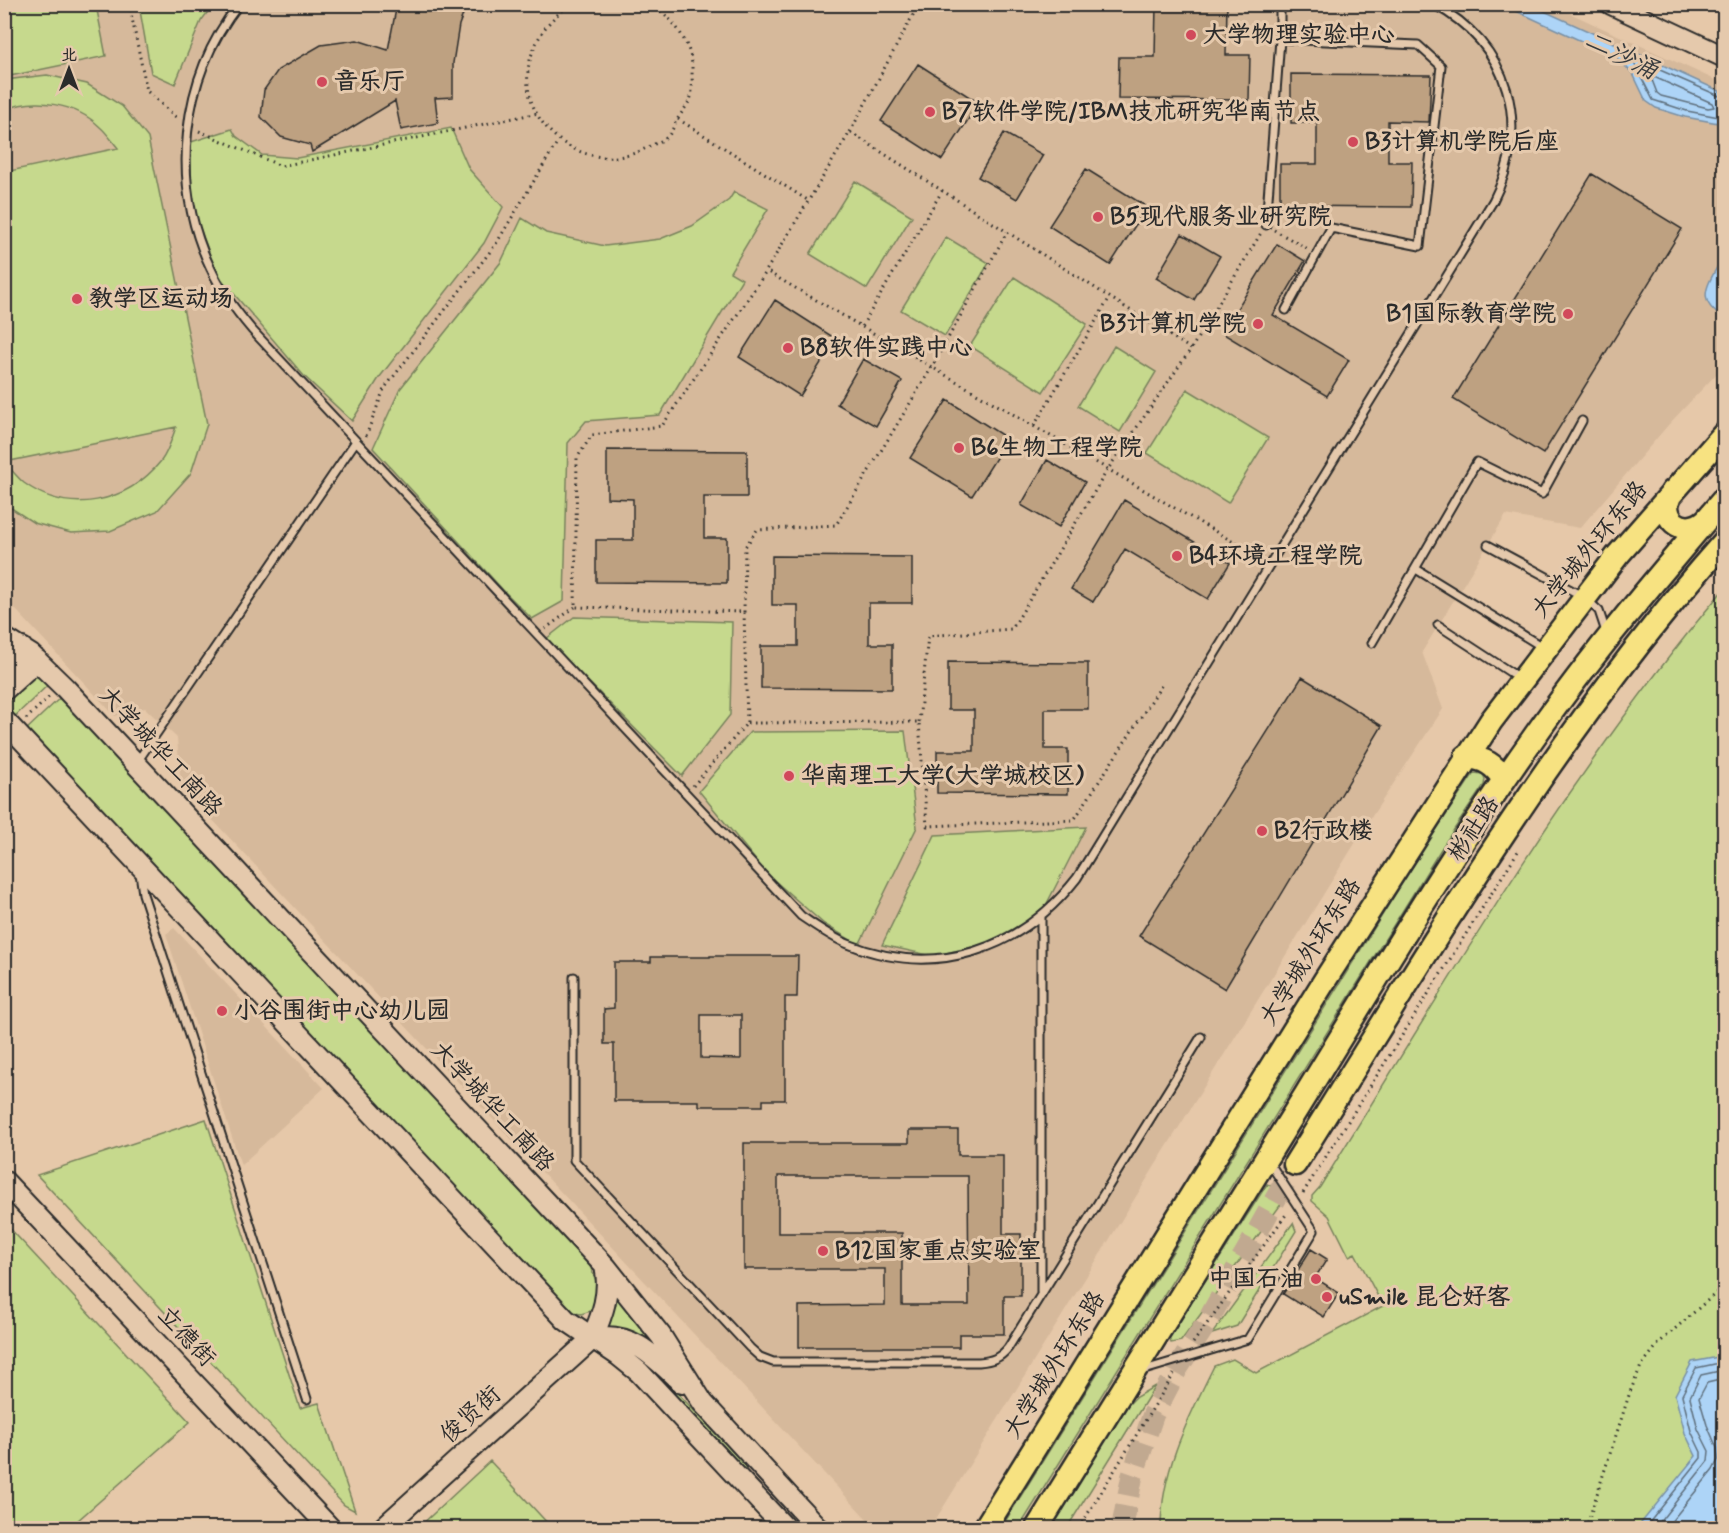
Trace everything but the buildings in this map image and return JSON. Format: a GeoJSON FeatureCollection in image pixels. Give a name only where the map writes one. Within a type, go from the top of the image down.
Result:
{"type":"FeatureCollection","features":[{"type":"Feature","properties":{"kind":"main road"},"geometry":{"type":"LineString","coordinates":[[1611,4],[1725,57]]}},
{"type":"Feature","properties":{"kind":"main road","name":"大学城外环东路"},"geometry":{"type":"LineString","coordinates":[[985,1528],[1318,990],[1467,757],[1544,648],[1584,597],[1673,491],[1725,434]]}},
{"type":"Feature","properties":{"kind":"main road"},"geometry":{"type":"LineString","coordinates":[[1673,491],[1667,504],[1667,511],[1674,523],[1680,527],[1694,528],[1706,520]]}},
{"type":"Feature","properties":{"kind":"main road"},"geometry":{"type":"LineString","coordinates":[[1037,1528],[1435,886],[1504,780],[1606,640],[1651,583],[1725,499]]}},
{"type":"Feature","properties":{"kind":"main road","name":"彬社路"},"geometry":{"type":"LineString","coordinates":[[1295,1164],[1523,804],[1624,662],[1725,542]]}},
{"type":"Feature","properties":{"kind":"main road","name":"大学城华工南路"},"geometry":{"type":"LineString","coordinates":[[4,638],[29,654],[136,764],[605,1266],[661,1336],[704,1403],[818,1528]]}},
{"type":"Feature","properties":{"kind":"main road"},"geometry":{"type":"LineString","coordinates":[[4,664],[29,654]]}},
{"type":"Feature","properties":{"kind":"main road"},"geometry":{"type":"LineString","coordinates":[[4,690],[29,654]]}},
{"type":"Feature","properties":{"kind":"main road"},"geometry":{"type":"LineString","coordinates":[[11,723],[142,868],[558,1312],[574,1327],[618,1355],[639,1372],[786,1528]]}},
{"type":"Feature","properties":{"kind":"main road"},"geometry":{"type":"LineString","coordinates":[[1467,757],[1484,760],[1492,765],[1504,780]]}},
{"type":"Feature","properties":{"kind":"main road","name":"立德街"},"geometry":{"type":"LineString","coordinates":[[4,1181],[330,1528]]}},
{"type":"Feature","properties":{"kind":"main road","name":"俊贤街"},"geometry":{"type":"LineString","coordinates":[[383,1528],[592,1339],[606,1300],[608,1283],[605,1266]]}},
{"type":"Feature","properties":{"kind":"main road"},"geometry":{"type":"LineString","coordinates":[[592,1339],[610,1337],[638,1345],[650,1353],[704,1403]]}},
{"type":"Feature","properties":{"kind":"lane"},"geometry":{"type":"LineString","coordinates":[[239,4],[219,33],[196,86],[186,141],[187,189],[197,236],[211,269],[237,312],[776,890],[807,920],[857,947],[888,955],[923,959],[942,958],[1000,942],[1041,917],[1066,892],[1086,863],[1500,187],[1509,160],[1512,130],[1510,103],[1500,72],[1491,55],[1472,31],[1460,20],[1433,4]]}},
{"type":"Feature","properties":{"kind":"lane"},"geometry":{"type":"LineString","coordinates":[[1266,225],[1280,39],[1280,4]]}},
{"type":"Feature","properties":{"kind":"lane"},"geometry":{"type":"LineString","coordinates":[[1280,39],[1418,45],[1441,66],[1420,246],[1332,228],[1286,309]]}},
{"type":"Feature","properties":{"kind":"lane"},"geometry":{"type":"LineString","coordinates":[[1372,643],[1477,462],[1542,494],[1582,420]]}},
{"type":"Feature","properties":{"kind":"lane"},"geometry":{"type":"LineString","coordinates":[[136,764],[356,441]]}},
{"type":"Feature","properties":{"kind":"lane"},"geometry":{"type":"LineString","coordinates":[[1488,545],[1584,597],[1599,611],[1604,622],[1606,640]]}},
{"type":"Feature","properties":{"kind":"lane"},"geometry":{"type":"LineString","coordinates":[[1416,569],[1544,648]]}},
{"type":"Feature","properties":{"kind":"lane"},"geometry":{"type":"LineString","coordinates":[[1438,625],[1521,680]]}},
{"type":"Feature","properties":{"kind":"lane"},"geometry":{"type":"LineString","coordinates":[[142,868],[140,876],[143,894],[307,1399]]}},
{"type":"Feature","properties":{"kind":"lane"},"geometry":{"type":"LineString","coordinates":[[1041,917],[1041,1295]]}},
{"type":"Feature","properties":{"kind":"lane"},"geometry":{"type":"LineString","coordinates":[[574,977],[574,1160],[760,1357],[773,1362],[979,1362],[992,1360],[1001,1355],[1008,1348],[1201,1037]]}},
{"type":"Feature","properties":{"kind":"lane"},"geometry":{"type":"LineString","coordinates":[[1132,1374],[1248,1339],[1314,1231],[1266,1158]]}},
{"type":"Feature","properties":{"kind":"path"},"geometry":{"type":"LineString","coordinates":[[129,4],[147,91],[185,125]]}},
{"type":"Feature","properties":{"kind":"path"},"geometry":{"type":"LineString","coordinates":[[573,4],[560,11],[540,33],[529,61],[530,93],[541,122],[558,140],[579,153],[608,159],[634,156],[667,137],[691,98],[692,61],[681,32],[656,7],[649,4]]}},
{"type":"Feature","properties":{"kind":"path"},"geometry":{"type":"LineString","coordinates":[[575,607],[577,458],[592,435],[662,426],[766,271],[809,201],[850,132],[919,4]]}},
{"type":"Feature","properties":{"kind":"path"},"geometry":{"type":"LineString","coordinates":[[195,130],[281,166],[538,113]]}},
{"type":"Feature","properties":{"kind":"path"},"geometry":{"type":"LineString","coordinates":[[678,119],[809,201]]}},
{"type":"Feature","properties":{"kind":"path"},"geometry":{"type":"LineString","coordinates":[[850,132],[1191,349]]}},
{"type":"Feature","properties":{"kind":"path"},"geometry":{"type":"LineString","coordinates":[[365,440],[384,389],[496,244],[558,140]]}},
{"type":"Feature","properties":{"kind":"path"},"geometry":{"type":"LineString","coordinates":[[862,327],[942,191]]}},
{"type":"Feature","properties":{"kind":"path"},"geometry":{"type":"LineString","coordinates":[[1163,683],[1074,820],[927,826],[918,722],[928,636],[1012,629],[1108,469],[1191,349],[1266,225],[1317,255]]}},
{"type":"Feature","properties":{"kind":"path"},"geometry":{"type":"LineString","coordinates":[[688,792],[747,723],[745,547],[757,530],[836,525],[932,367],[1007,232]]}},
{"type":"Feature","properties":{"kind":"path"},"geometry":{"type":"LineString","coordinates":[[766,271],[1270,563]]}},
{"type":"Feature","properties":{"kind":"path"},"geometry":{"type":"LineString","coordinates":[[1034,426],[1110,297]]}},
{"type":"Feature","properties":{"kind":"path"},"geometry":{"type":"LineString","coordinates":[[539,634],[575,607],[744,612]]}},
{"type":"Feature","properties":{"kind":"path"},"geometry":{"type":"LineString","coordinates":[[11,723],[49,696]]}},
{"type":"Feature","properties":{"kind":"path"},"geometry":{"type":"LineString","coordinates":[[747,723],[918,722]]}},
{"type":"Feature","properties":{"kind":"path"},"geometry":{"type":"LineString","coordinates":[[1304,1191],[1521,846]]}},
{"type":"Feature","properties":{"kind":"path"},"geometry":{"type":"LineString","coordinates":[[1197,1337],[1288,1213]]}},
{"type":"Feature","properties":{"kind":"path"},"geometry":{"type":"LineString","coordinates":[[1586,1528],[1630,1392],[1641,1366],[1660,1342],[1725,1286]]}},
{"type":"Feature","properties":{"kind":"path"},"geometry":{"type":"LineString","coordinates":[[1079,1528],[1170,1381]]}},
{"type":"Feature","properties":{"kind":"shaded area","name":"华南理工大学(大学城校区)"},"geometry":{"type":"Polygon","coordinates":[[[1550,4],[1724,84],[1724,366],[1669,424],[1580,528],[1506,515],[1422,652],[1443,709],[1372,816],[931,1527],[881,1528],[866,1518],[181,786],[177,738],[145,708],[115,716],[5,598],[5,5],[1550,4]]]}},
{"type":"Feature","properties":{"kind":"shaded area","name":"小谷围街中心幼儿园"},"geometry":{"type":"Polygon","coordinates":[[[174,928],[324,1088],[241,1165],[166,934],[174,928]]]}},
{"type":"Feature","properties":{"kind":"green space"},"geometry":{"type":"Polygon","coordinates":[[[5,4],[96,5],[106,56],[5,77],[5,4]]]}},
{"type":"Feature","properties":{"kind":"green space"},"geometry":{"type":"Polygon","coordinates":[[[139,5],[213,5],[201,21],[175,84],[151,73],[139,5]]]}},
{"type":"Feature","properties":{"kind":"green space","name":"教学区运动场"},"geometry":{"type":"Polygon","coordinates":[[[47,75],[87,84],[122,106],[148,138],[207,424],[191,473],[157,511],[110,531],[71,533],[34,523],[5,504],[5,463],[24,483],[41,493],[78,502],[97,500],[132,487],[147,475],[161,461],[176,427],[5,462],[5,172],[118,148],[91,119],[67,108],[42,103],[16,106],[5,110],[5,80],[47,75]]]}},
{"type":"Feature","properties":{"kind":"green space"},"geometry":{"type":"Polygon","coordinates":[[[451,128],[469,169],[503,207],[484,243],[379,378],[352,421],[304,376],[217,274],[191,204],[191,142],[232,129],[236,136],[262,155],[297,158],[451,128]]]}},
{"type":"Feature","properties":{"kind":"green space"},"geometry":{"type":"Polygon","coordinates":[[[855,181],[912,216],[867,289],[810,254],[855,181]]]}},
{"type":"Feature","properties":{"kind":"green space"},"geometry":{"type":"Polygon","coordinates":[[[734,192],[768,209],[730,272],[742,279],[660,415],[586,421],[568,443],[564,601],[532,619],[373,448],[400,389],[501,262],[522,218],[546,233],[605,246],[660,239],[692,226],[729,200],[734,192]]]}},
{"type":"Feature","properties":{"kind":"green space"},"geometry":{"type":"Polygon","coordinates":[[[946,237],[989,263],[945,336],[901,310],[946,237]]]}},
{"type":"Feature","properties":{"kind":"green space"},"geometry":{"type":"Polygon","coordinates":[[[1014,277],[1087,324],[1043,392],[970,346],[1014,277]]]}},
{"type":"Feature","properties":{"kind":"green space"},"geometry":{"type":"Polygon","coordinates":[[[1114,346],[1156,372],[1120,432],[1078,406],[1114,346]]]}},
{"type":"Feature","properties":{"kind":"green space"},"geometry":{"type":"Polygon","coordinates":[[[1187,389],[1268,438],[1228,503],[1147,453],[1187,389]]]}},
{"type":"Feature","properties":{"kind":"green space"},"geometry":{"type":"Polygon","coordinates":[[[1724,589],[1724,1528],[1161,1528],[1162,1506],[1171,1465],[1186,1424],[1214,1366],[1233,1359],[1256,1373],[1383,1306],[1355,1253],[1349,1256],[1329,1216],[1312,1201],[1312,1196],[1320,1187],[1463,956],[1561,805],[1667,659],[1724,589]]]}},
{"type":"Feature","properties":{"kind":"green space"},"geometry":{"type":"Polygon","coordinates":[[[574,617],[732,622],[730,715],[682,776],[546,639],[574,617]]]}},
{"type":"Feature","properties":{"kind":"green space"},"geometry":{"type":"Polygon","coordinates":[[[37,677],[50,683],[12,719],[8,705],[10,697],[26,681],[37,677]]]}},
{"type":"Feature","properties":{"kind":"green space"},"geometry":{"type":"Polygon","coordinates":[[[63,695],[587,1259],[599,1288],[594,1310],[581,1314],[569,1312],[24,732],[63,695]]]}},
{"type":"Feature","properties":{"kind":"green space"},"geometry":{"type":"Polygon","coordinates":[[[905,731],[917,827],[859,945],[824,924],[767,874],[699,791],[750,732],[905,731]]]}},
{"type":"Feature","properties":{"kind":"green space"},"geometry":{"type":"Polygon","coordinates":[[[1474,773],[1483,774],[1484,785],[1441,849],[1019,1528],[1001,1528],[1422,851],[1474,773]]]}},
{"type":"Feature","properties":{"kind":"green space"},"geometry":{"type":"Polygon","coordinates":[[[1086,827],[1042,913],[985,944],[933,956],[882,945],[935,835],[1086,827]]]}},
{"type":"Feature","properties":{"kind":"green space"},"geometry":{"type":"Polygon","coordinates":[[[206,1119],[300,1408],[319,1403],[355,1511],[344,1505],[37,1175],[206,1119]]]}},
{"type":"Feature","properties":{"kind":"green space"},"geometry":{"type":"Polygon","coordinates":[[[1267,1184],[1273,1187],[1282,1203],[1181,1341],[1171,1343],[1169,1338],[1267,1184]]]}},
{"type":"Feature","properties":{"kind":"green space"},"geometry":{"type":"Polygon","coordinates":[[[4,1222],[190,1422],[69,1528],[5,1528],[4,1222]]]}},
{"type":"Feature","properties":{"kind":"green space"},"geometry":{"type":"Polygon","coordinates":[[[1293,1223],[1296,1231],[1237,1326],[1212,1334],[1293,1223]]]}},
{"type":"Feature","properties":{"kind":"green space"},"geometry":{"type":"Polygon","coordinates":[[[615,1292],[662,1351],[639,1336],[609,1326],[615,1292]]]}},
{"type":"Feature","properties":{"kind":"green space"},"geometry":{"type":"Polygon","coordinates":[[[642,1355],[746,1466],[746,1469],[742,1469],[639,1359],[638,1356],[642,1355]]]}},
{"type":"Feature","properties":{"kind":"green space"},"geometry":{"type":"Polygon","coordinates":[[[1155,1386],[1067,1528],[1051,1528],[1127,1406],[1136,1397],[1155,1386]]]}},
{"type":"Feature","properties":{"kind":"green space"},"geometry":{"type":"Polygon","coordinates":[[[490,1461],[552,1528],[418,1528],[490,1461]]]}},
{"type":"Feature","properties":{"kind":"water","name":"二沙涌"},"geometry":{"type":"Polygon","coordinates":[[[1503,5],[1531,5],[1724,93],[1724,124],[1685,117],[1656,108],[1646,101],[1633,74],[1616,57],[1503,5]]]}},
{"type":"Feature","properties":{"kind":"water"},"geometry":{"type":"Polygon","coordinates":[[[1724,259],[1724,318],[1709,305],[1706,292],[1716,269],[1724,259]]]}},
{"type":"Feature","properties":{"kind":"water"},"geometry":{"type":"Polygon","coordinates":[[[1724,1356],[1724,1528],[1637,1528],[1696,1456],[1685,1433],[1675,1395],[1692,1362],[1724,1356]]]}},
{"type":"Feature","properties":{"kind":"tunnel"},"geometry":{"type":"LineString","coordinates":[[1122,1528],[1132,1477],[1153,1415],[1295,1164]]}},
{"type":"Feature","properties":{"kind":"place","name":"大学物理实验中心"},"geometry":{"type":"Point","coordinates":[1191,35]}},
{"type":"Feature","properties":{"kind":"place","name":"音乐厅"},"geometry":{"type":"Point","coordinates":[322,82]}},
{"type":"Feature","properties":{"kind":"place","name":"B7软件学院/IBM技术研究华南节点"},"geometry":{"type":"Point","coordinates":[930,112]}},
{"type":"Feature","properties":{"kind":"place","name":"B3计算机学院后座"},"geometry":{"type":"Point","coordinates":[1353,142]}},
{"type":"Feature","properties":{"kind":"place","name":"B5现代服务业研究院"},"geometry":{"type":"Point","coordinates":[1098,217]}},
{"type":"Feature","properties":{"kind":"place","name":"教学区运动场"},"geometry":{"type":"Point","coordinates":[77,299]}},
{"type":"Feature","properties":{"kind":"place","name":"B1国际教育学院"},"geometry":{"type":"Point","coordinates":[1568,314]}},
{"type":"Feature","properties":{"kind":"place","name":"B3计算机学院"},"geometry":{"type":"Point","coordinates":[1258,324]}},
{"type":"Feature","properties":{"kind":"place","name":"B8软件实践中心"},"geometry":{"type":"Point","coordinates":[788,348]}},
{"type":"Feature","properties":{"kind":"place","name":"B6生物工程学院"},"geometry":{"type":"Point","coordinates":[959,448]}},
{"type":"Feature","properties":{"kind":"place","name":"B4环境工程学院"},"geometry":{"type":"Point","coordinates":[1177,556]}},
{"type":"Feature","properties":{"kind":"place","name":"华南理工大学(大学城校区)"},"geometry":{"type":"Point","coordinates":[789,776]}},
{"type":"Feature","properties":{"kind":"place","name":"B2行政楼"},"geometry":{"type":"Point","coordinates":[1262,831]}},
{"type":"Feature","properties":{"kind":"place","name":"小谷围街中心幼儿园"},"geometry":{"type":"Point","coordinates":[222,1011]}},
{"type":"Feature","properties":{"kind":"place","name":"B12国家重点实验室"},"geometry":{"type":"Point","coordinates":[823,1251]}},
{"type":"Feature","properties":{"kind":"place","name":"中国石油"},"geometry":{"type":"Point","coordinates":[1316,1279]}},
{"type":"Feature","properties":{"kind":"place","name":"uSmile 昆仑好客"},"geometry":{"type":"Point","coordinates":[1327,1297]}}]}
